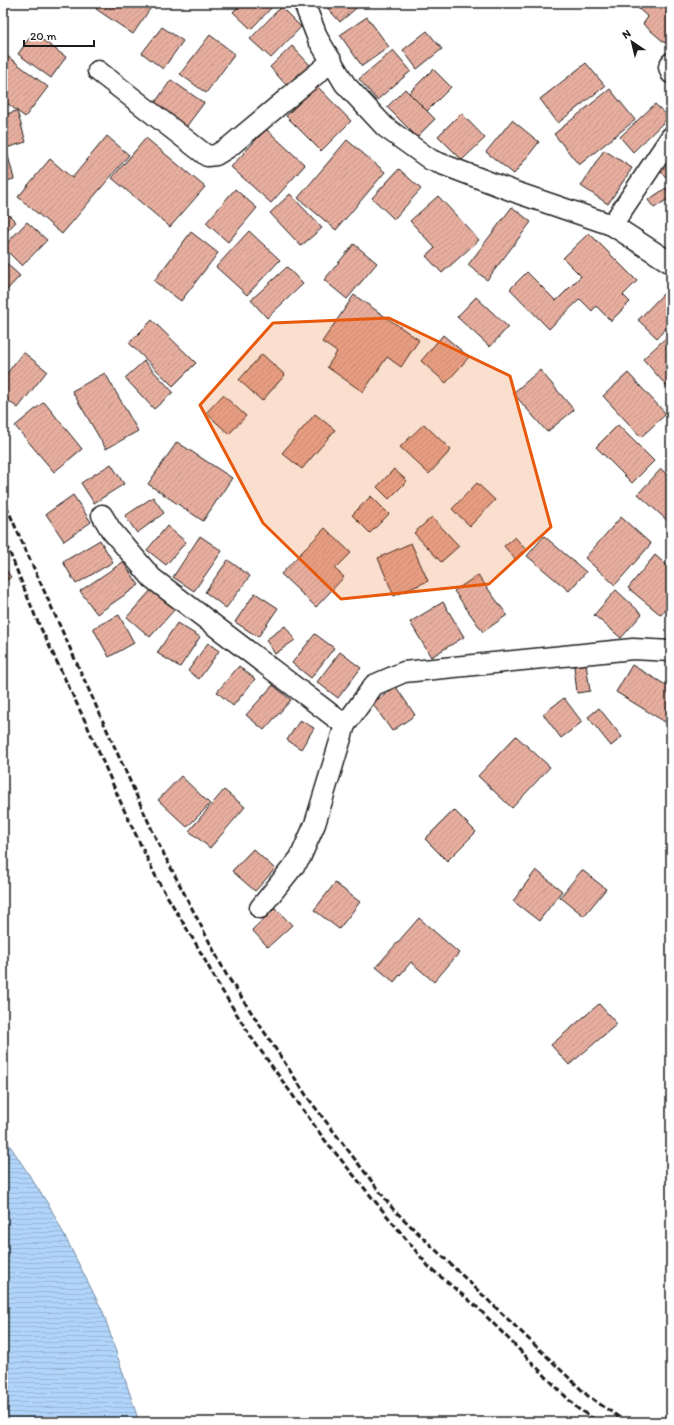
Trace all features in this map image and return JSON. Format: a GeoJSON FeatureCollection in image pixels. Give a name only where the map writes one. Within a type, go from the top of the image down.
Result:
{"type":"FeatureCollection","features":[{"type":"Feature","properties":{"kind":"street"},"geometry":{"type":"LineString","coordinates":[[304,3],[318,39],[345,84],[385,127],[431,160],[518,193],[612,225],[671,264]]}},
{"type":"Feature","properties":{"kind":"street"},"geometry":{"type":"LineString","coordinates":[[98,71],[207,156],[216,155],[229,147],[332,61]]}},
{"type":"Feature","properties":{"kind":"street"},"geometry":{"type":"LineString","coordinates":[[671,63],[669,67],[671,73]]}},
{"type":"Feature","properties":{"kind":"street"},"geometry":{"type":"LineString","coordinates":[[612,225],[671,137]]}},
{"type":"Feature","properties":{"kind":"street"},"geometry":{"type":"LineString","coordinates":[[102,515],[111,530],[152,578],[345,725]]}},
{"type":"Feature","properties":{"kind":"street"},"geometry":{"type":"LineString","coordinates":[[260,908],[300,858],[315,824],[345,725],[374,685],[404,672],[634,649],[671,650]]}},
{"type":"Feature","properties":{"kind":"highlighted area"},"geometry":{"type":"Polygon","coordinates":[[[389,318],[510,376],[551,527],[489,584],[341,599],[263,523],[200,405],[273,323],[389,318]]]}},
{"type":"Feature","properties":{"kind":"water"},"geometry":{"type":"Polygon","coordinates":[[[3,1135],[50,1207],[103,1312],[139,1422],[3,1422],[3,1135]]]}},
{"type":"Feature","properties":{"kind":"building"},"geometry":{"type":"Polygon","coordinates":[[[100,3],[154,3],[133,34],[96,9],[100,3]]]}},
{"type":"Feature","properties":{"kind":"building"},"geometry":{"type":"Polygon","coordinates":[[[242,3],[276,3],[251,29],[233,12],[242,3]]]}},
{"type":"Feature","properties":{"kind":"building"},"geometry":{"type":"Polygon","coordinates":[[[323,3],[362,3],[340,22],[323,3]]]}},
{"type":"Feature","properties":{"kind":"building"},"geometry":{"type":"Polygon","coordinates":[[[632,3],[671,3],[671,37],[665,43],[643,24],[648,17],[632,3]]]}},
{"type":"Feature","properties":{"kind":"building"},"geometry":{"type":"Polygon","coordinates":[[[281,7],[301,27],[271,58],[250,39],[281,7]]]}},
{"type":"Feature","properties":{"kind":"building"},"geometry":{"type":"Polygon","coordinates":[[[367,17],[389,47],[362,66],[340,35],[367,17]]]}},
{"type":"Feature","properties":{"kind":"building"},"geometry":{"type":"Polygon","coordinates":[[[162,27],[183,41],[163,69],[142,53],[162,27]]]}},
{"type":"Feature","properties":{"kind":"building"},"geometry":{"type":"Polygon","coordinates":[[[427,31],[442,49],[417,69],[403,50],[427,31]]]}},
{"type":"Feature","properties":{"kind":"building"},"geometry":{"type":"Polygon","coordinates":[[[33,33],[66,57],[51,78],[18,54],[33,33]]]}},
{"type":"Feature","properties":{"kind":"building"},"geometry":{"type":"Polygon","coordinates":[[[210,35],[235,54],[206,93],[180,74],[210,35]]]}},
{"type":"Feature","properties":{"kind":"building"},"geometry":{"type":"Polygon","coordinates":[[[292,46],[310,65],[287,86],[270,67],[292,46]]]}},
{"type":"Feature","properties":{"kind":"building"},"geometry":{"type":"Polygon","coordinates":[[[393,50],[411,71],[377,100],[359,79],[393,50]]]}},
{"type":"Feature","properties":{"kind":"building"},"geometry":{"type":"Polygon","coordinates":[[[3,53],[48,87],[25,117],[3,100],[3,53]]]}},
{"type":"Feature","properties":{"kind":"building"},"geometry":{"type":"Polygon","coordinates":[[[586,63],[605,86],[558,123],[540,99],[586,63]]]}},
{"type":"Feature","properties":{"kind":"building"},"geometry":{"type":"Polygon","coordinates":[[[433,69],[451,87],[427,111],[409,93],[433,69]]]}},
{"type":"Feature","properties":{"kind":"building"},"geometry":{"type":"Polygon","coordinates":[[[171,80],[204,103],[186,127],[154,104],[171,80]]]}},
{"type":"Feature","properties":{"kind":"building"},"geometry":{"type":"Polygon","coordinates":[[[317,86],[351,121],[321,151],[286,116],[317,86]]]}},
{"type":"Feature","properties":{"kind":"building"},"geometry":{"type":"Polygon","coordinates":[[[405,89],[435,119],[417,137],[387,107],[405,89]]]}},
{"type":"Feature","properties":{"kind":"building"},"geometry":{"type":"Polygon","coordinates":[[[610,89],[635,120],[579,165],[554,134],[610,89]]]}},
{"type":"Feature","properties":{"kind":"building"},"geometry":{"type":"Polygon","coordinates":[[[655,104],[669,117],[633,152],[620,137],[655,104]]]}},
{"type":"Feature","properties":{"kind":"building"},"geometry":{"type":"Polygon","coordinates":[[[17,111],[26,142],[6,148],[14,179],[3,182],[3,115],[17,111]]]}},
{"type":"Feature","properties":{"kind":"building"},"geometry":{"type":"Polygon","coordinates":[[[461,113],[485,138],[462,160],[438,136],[461,113]]]}},
{"type":"Feature","properties":{"kind":"building"},"geometry":{"type":"Polygon","coordinates":[[[512,120],[539,142],[514,174],[486,152],[512,120]]]}},
{"type":"Feature","properties":{"kind":"building"},"geometry":{"type":"Polygon","coordinates":[[[266,129],[305,165],[271,203],[231,167],[266,129]]]}},
{"type":"Feature","properties":{"kind":"building"},"geometry":{"type":"Polygon","coordinates":[[[107,136],[129,155],[62,234],[18,197],[50,159],[72,178],[107,136]]]}},
{"type":"Feature","properties":{"kind":"building"},"geometry":{"type":"Polygon","coordinates":[[[146,138],[205,187],[170,227],[112,178],[146,138]]]}},
{"type":"Feature","properties":{"kind":"building"},"geometry":{"type":"Polygon","coordinates":[[[347,140],[385,172],[336,230],[298,198],[347,140]]]}},
{"type":"Feature","properties":{"kind":"building"},"geometry":{"type":"Polygon","coordinates":[[[604,150],[632,168],[608,204],[581,186],[604,150]]]}},
{"type":"Feature","properties":{"kind":"building"},"geometry":{"type":"Polygon","coordinates":[[[671,156],[671,173],[666,177],[657,168],[671,156]]]}},
{"type":"Feature","properties":{"kind":"building"},"geometry":{"type":"Polygon","coordinates":[[[399,169],[421,189],[394,219],[372,198],[399,169]]]}},
{"type":"Feature","properties":{"kind":"building"},"geometry":{"type":"Polygon","coordinates":[[[666,188],[671,197],[654,208],[648,200],[666,188]]]}},
{"type":"Feature","properties":{"kind":"building"},"geometry":{"type":"Polygon","coordinates":[[[235,189],[257,208],[228,242],[206,223],[235,189]]]}},
{"type":"Feature","properties":{"kind":"building"},"geometry":{"type":"Polygon","coordinates":[[[290,194],[322,228],[301,246],[270,213],[290,194]]]}},
{"type":"Feature","properties":{"kind":"building"},"geometry":{"type":"Polygon","coordinates":[[[438,196],[479,240],[442,273],[426,256],[435,248],[410,221],[438,196]]]}},
{"type":"Feature","properties":{"kind":"building"},"geometry":{"type":"Polygon","coordinates":[[[512,207],[531,222],[487,280],[468,265],[512,207]]]}},
{"type":"Feature","properties":{"kind":"building"},"geometry":{"type":"Polygon","coordinates":[[[3,209],[16,222],[3,235],[3,209]]]}},
{"type":"Feature","properties":{"kind":"building"},"geometry":{"type":"Polygon","coordinates":[[[27,222],[47,240],[22,266],[3,247],[27,222]]]}},
{"type":"Feature","properties":{"kind":"building"},"geometry":{"type":"Polygon","coordinates":[[[249,231],[280,260],[247,295],[216,267],[249,231]]]}},
{"type":"Feature","properties":{"kind":"building"},"geometry":{"type":"Polygon","coordinates":[[[191,232],[218,253],[181,301],[154,281],[191,232]]]}},
{"type":"Feature","properties":{"kind":"building"},"geometry":{"type":"Polygon","coordinates":[[[589,233],[637,281],[623,295],[630,302],[611,321],[596,306],[592,311],[580,299],[549,329],[510,289],[527,272],[556,301],[581,276],[563,258],[589,233]]]}},
{"type":"Feature","properties":{"kind":"building"},"geometry":{"type":"Polygon","coordinates":[[[354,244],[377,263],[347,299],[324,280],[354,244]]]}},
{"type":"Feature","properties":{"kind":"building"},"geometry":{"type":"Polygon","coordinates":[[[3,260],[20,276],[3,294],[3,260]]]}},
{"type":"Feature","properties":{"kind":"building"},"geometry":{"type":"Polygon","coordinates":[[[287,267],[303,284],[267,318],[251,300],[287,267]]]}},
{"type":"Feature","properties":{"kind":"building"},"geometry":{"type":"Polygon","coordinates":[[[666,291],[671,296],[671,323],[657,338],[638,320],[666,291]]]}},
{"type":"Feature","properties":{"kind":"building"},"geometry":{"type":"Polygon","coordinates":[[[354,295],[419,340],[401,367],[387,357],[363,392],[327,367],[337,352],[322,342],[354,295]]]}},
{"type":"Feature","properties":{"kind":"building"},"geometry":{"type":"Polygon","coordinates":[[[476,297],[508,327],[490,347],[457,317],[476,297]]]}},
{"type":"Feature","properties":{"kind":"building"},"geometry":{"type":"Polygon","coordinates":[[[152,320],[196,363],[173,386],[129,343],[152,320]]]}},
{"type":"Feature","properties":{"kind":"building"},"geometry":{"type":"Polygon","coordinates":[[[670,334],[671,335],[671,391],[643,359],[670,334]]]}},
{"type":"Feature","properties":{"kind":"building"},"geometry":{"type":"Polygon","coordinates":[[[443,335],[469,357],[446,383],[421,361],[443,335]]]}},
{"type":"Feature","properties":{"kind":"building"},"geometry":{"type":"Polygon","coordinates":[[[23,352],[47,371],[18,408],[3,397],[3,379],[23,352]]]}},
{"type":"Feature","properties":{"kind":"building"},"geometry":{"type":"Polygon","coordinates":[[[262,354],[285,375],[262,401],[239,380],[262,354]]]}},
{"type":"Feature","properties":{"kind":"building"},"geometry":{"type":"Polygon","coordinates":[[[144,361],[173,392],[154,409],[125,378],[144,361]]]}},
{"type":"Feature","properties":{"kind":"building"},"geometry":{"type":"Polygon","coordinates":[[[540,370],[574,410],[547,432],[513,393],[540,370]]]}},
{"type":"Feature","properties":{"kind":"building"},"geometry":{"type":"Polygon","coordinates":[[[105,373],[138,431],[106,449],[72,391],[105,373]]]}},
{"type":"Feature","properties":{"kind":"building"},"geometry":{"type":"Polygon","coordinates":[[[628,373],[666,414],[641,437],[603,396],[628,373]]]}},
{"type":"Feature","properties":{"kind":"building"},"geometry":{"type":"Polygon","coordinates":[[[223,395],[246,416],[229,434],[206,413],[223,395]]]}},
{"type":"Feature","properties":{"kind":"building"},"geometry":{"type":"Polygon","coordinates":[[[44,402],[82,449],[54,472],[15,426],[44,402]]]}},
{"type":"Feature","properties":{"kind":"building"},"geometry":{"type":"Polygon","coordinates":[[[315,414],[335,430],[302,469],[282,453],[315,414]]]}},
{"type":"Feature","properties":{"kind":"building"},"geometry":{"type":"Polygon","coordinates":[[[424,424],[451,450],[429,474],[400,447],[424,424]]]}},
{"type":"Feature","properties":{"kind":"building"},"geometry":{"type":"Polygon","coordinates":[[[618,425],[654,461],[632,483],[596,447],[618,425]]]}},
{"type":"Feature","properties":{"kind":"building"},"geometry":{"type":"Polygon","coordinates":[[[177,442],[232,478],[203,521],[148,484],[177,442]]]}},
{"type":"Feature","properties":{"kind":"building"},"geometry":{"type":"Polygon","coordinates":[[[111,464],[124,484],[94,503],[81,483],[111,464]]]}},
{"type":"Feature","properties":{"kind":"building"},"geometry":{"type":"Polygon","coordinates":[[[394,469],[407,481],[389,499],[377,487],[394,469]]]}},
{"type":"Feature","properties":{"kind":"building"},"geometry":{"type":"Polygon","coordinates":[[[661,469],[671,478],[671,524],[638,494],[661,469]]]}},
{"type":"Feature","properties":{"kind":"building"},"geometry":{"type":"Polygon","coordinates":[[[477,483],[495,500],[470,526],[452,509],[477,483]]]}},
{"type":"Feature","properties":{"kind":"building"},"geometry":{"type":"Polygon","coordinates":[[[73,495],[91,522],[64,541],[46,514],[73,495]]]}},
{"type":"Feature","properties":{"kind":"building"},"geometry":{"type":"Polygon","coordinates":[[[371,496],[389,514],[370,533],[352,515],[371,496]]]}},
{"type":"Feature","properties":{"kind":"building"},"geometry":{"type":"Polygon","coordinates":[[[153,497],[164,513],[137,533],[125,516],[153,497]]]}},
{"type":"Feature","properties":{"kind":"building"},"geometry":{"type":"Polygon","coordinates":[[[432,517],[459,546],[441,562],[414,533],[432,517]]]}},
{"type":"Feature","properties":{"kind":"building"},"geometry":{"type":"Polygon","coordinates":[[[621,517],[651,544],[615,585],[585,558],[621,517]]]}},
{"type":"Feature","properties":{"kind":"building"},"geometry":{"type":"Polygon","coordinates":[[[167,526],[186,542],[166,565],[147,550],[167,526]]]}},
{"type":"Feature","properties":{"kind":"building"},"geometry":{"type":"Polygon","coordinates":[[[325,528],[351,553],[335,569],[344,577],[316,607],[281,574],[325,528]]]}},
{"type":"Feature","properties":{"kind":"building"},"geometry":{"type":"Polygon","coordinates":[[[200,536],[222,551],[194,591],[173,577],[200,536]]]}},
{"type":"Feature","properties":{"kind":"building"},"geometry":{"type":"Polygon","coordinates":[[[544,536],[586,572],[569,591],[527,556],[544,536]]]}},
{"type":"Feature","properties":{"kind":"building"},"geometry":{"type":"Polygon","coordinates":[[[515,537],[525,549],[515,559],[504,546],[515,537]]]}},
{"type":"Feature","properties":{"kind":"building"},"geometry":{"type":"Polygon","coordinates":[[[100,540],[113,562],[76,584],[63,562],[100,540]]]}},
{"type":"Feature","properties":{"kind":"building"},"geometry":{"type":"Polygon","coordinates":[[[411,543],[428,581],[394,596],[378,558],[411,543]]]}},
{"type":"Feature","properties":{"kind":"building"},"geometry":{"type":"Polygon","coordinates":[[[655,555],[671,569],[671,603],[661,615],[628,588],[655,555]]]}},
{"type":"Feature","properties":{"kind":"building"},"geometry":{"type":"Polygon","coordinates":[[[228,560],[250,576],[226,608],[205,592],[228,560]]]}},
{"type":"Feature","properties":{"kind":"building"},"geometry":{"type":"Polygon","coordinates":[[[123,562],[139,585],[97,614],[80,591],[123,562]]]}},
{"type":"Feature","properties":{"kind":"building"},"geometry":{"type":"Polygon","coordinates":[[[3,566],[11,577],[3,583],[3,566]]]}},
{"type":"Feature","properties":{"kind":"building"},"geometry":{"type":"Polygon","coordinates":[[[478,575],[507,615],[483,632],[454,591],[478,575]]]}},
{"type":"Feature","properties":{"kind":"building"},"geometry":{"type":"Polygon","coordinates":[[[152,589],[175,609],[150,637],[127,617],[152,589]]]}},
{"type":"Feature","properties":{"kind":"building"},"geometry":{"type":"Polygon","coordinates":[[[616,590],[642,614],[621,638],[594,615],[616,590]]]}},
{"type":"Feature","properties":{"kind":"building"},"geometry":{"type":"Polygon","coordinates":[[[255,593],[278,608],[258,637],[235,622],[255,593]]]}},
{"type":"Feature","properties":{"kind":"building"},"geometry":{"type":"Polygon","coordinates":[[[443,602],[464,637],[431,657],[410,622],[443,602]]]}},
{"type":"Feature","properties":{"kind":"building"},"geometry":{"type":"Polygon","coordinates":[[[119,615],[134,643],[109,657],[93,628],[119,615]]]}},
{"type":"Feature","properties":{"kind":"building"},"geometry":{"type":"Polygon","coordinates":[[[177,623],[200,637],[180,667],[157,653],[177,623]]]}},
{"type":"Feature","properties":{"kind":"building"},"geometry":{"type":"Polygon","coordinates":[[[285,626],[295,640],[275,654],[266,640],[285,626]]]}},
{"type":"Feature","properties":{"kind":"building"},"geometry":{"type":"Polygon","coordinates":[[[315,634],[334,648],[311,678],[292,663],[315,634]]]}},
{"type":"Feature","properties":{"kind":"building"},"geometry":{"type":"Polygon","coordinates":[[[208,643],[219,651],[199,679],[188,671],[208,643]]]}},
{"type":"Feature","properties":{"kind":"building"},"geometry":{"type":"Polygon","coordinates":[[[340,652],[361,668],[338,698],[317,682],[340,652]]]}},
{"type":"Feature","properties":{"kind":"building"},"geometry":{"type":"Polygon","coordinates":[[[586,664],[590,691],[577,693],[574,666],[586,664]]]}},
{"type":"Feature","properties":{"kind":"building"},"geometry":{"type":"Polygon","coordinates":[[[632,665],[671,688],[671,711],[665,722],[616,692],[632,665]]]}},
{"type":"Feature","properties":{"kind":"building"},"geometry":{"type":"Polygon","coordinates":[[[239,666],[255,679],[233,706],[217,692],[239,666]]]}},
{"type":"Feature","properties":{"kind":"building"},"geometry":{"type":"Polygon","coordinates":[[[273,685],[291,700],[264,730],[246,715],[273,685]]]}},
{"type":"Feature","properties":{"kind":"building"},"geometry":{"type":"Polygon","coordinates":[[[396,687],[415,715],[392,731],[372,703],[396,687]]]}},
{"type":"Feature","properties":{"kind":"building"},"geometry":{"type":"Polygon","coordinates":[[[564,698],[582,722],[561,738],[543,714],[564,698]]]}},
{"type":"Feature","properties":{"kind":"building"},"geometry":{"type":"Polygon","coordinates":[[[599,708],[622,737],[611,746],[588,717],[599,708]]]}},
{"type":"Feature","properties":{"kind":"building"},"geometry":{"type":"Polygon","coordinates":[[[300,720],[314,728],[301,749],[287,740],[300,720]]]}},
{"type":"Feature","properties":{"kind":"building"},"geometry":{"type":"Polygon","coordinates":[[[516,736],[550,767],[512,808],[478,776],[516,736]]]}},
{"type":"Feature","properties":{"kind":"building"},"geometry":{"type":"Polygon","coordinates":[[[181,776],[210,804],[187,827],[158,800],[181,776]]]}},
{"type":"Feature","properties":{"kind":"building"},"geometry":{"type":"Polygon","coordinates":[[[224,790],[245,807],[210,848],[189,831],[224,790]]]}},
{"type":"Feature","properties":{"kind":"building"},"geometry":{"type":"Polygon","coordinates":[[[454,810],[476,832],[447,861],[425,839],[454,810]]]}},
{"type":"Feature","properties":{"kind":"building"},"geometry":{"type":"Polygon","coordinates":[[[253,849],[275,869],[255,891],[232,871],[253,849]]]}},
{"type":"Feature","properties":{"kind":"building"},"geometry":{"type":"Polygon","coordinates":[[[536,870],[562,891],[539,921],[513,901],[536,870]]]}},
{"type":"Feature","properties":{"kind":"building"},"geometry":{"type":"Polygon","coordinates":[[[582,870],[606,889],[584,916],[560,897],[582,870]]]}},
{"type":"Feature","properties":{"kind":"building"},"geometry":{"type":"Polygon","coordinates":[[[335,883],[360,902],[339,929],[314,910],[335,883]]]}},
{"type":"Feature","properties":{"kind":"building"},"geometry":{"type":"Polygon","coordinates":[[[275,908],[292,925],[268,947],[252,930],[275,908]]]}},
{"type":"Feature","properties":{"kind":"building"},"geometry":{"type":"Polygon","coordinates":[[[419,918],[459,953],[434,982],[411,962],[394,982],[376,967],[419,918]]]}},
{"type":"Feature","properties":{"kind":"building"},"geometry":{"type":"Polygon","coordinates":[[[599,1004],[617,1024],[569,1065],[551,1045],[599,1004]]]}},
{"type":"Feature","properties":{"kind":"railway"},"geometry":{"type":"LineString","coordinates":[[3,498],[157,841],[226,974],[308,1098],[393,1209],[588,1396],[626,1422]]}},
{"type":"Feature","properties":{"kind":"railway"},"geometry":{"type":"LineString","coordinates":[[3,536],[36,618],[158,881],[218,984],[251,1037],[324,1139],[429,1267],[476,1306],[577,1408],[598,1422]]}}]}
